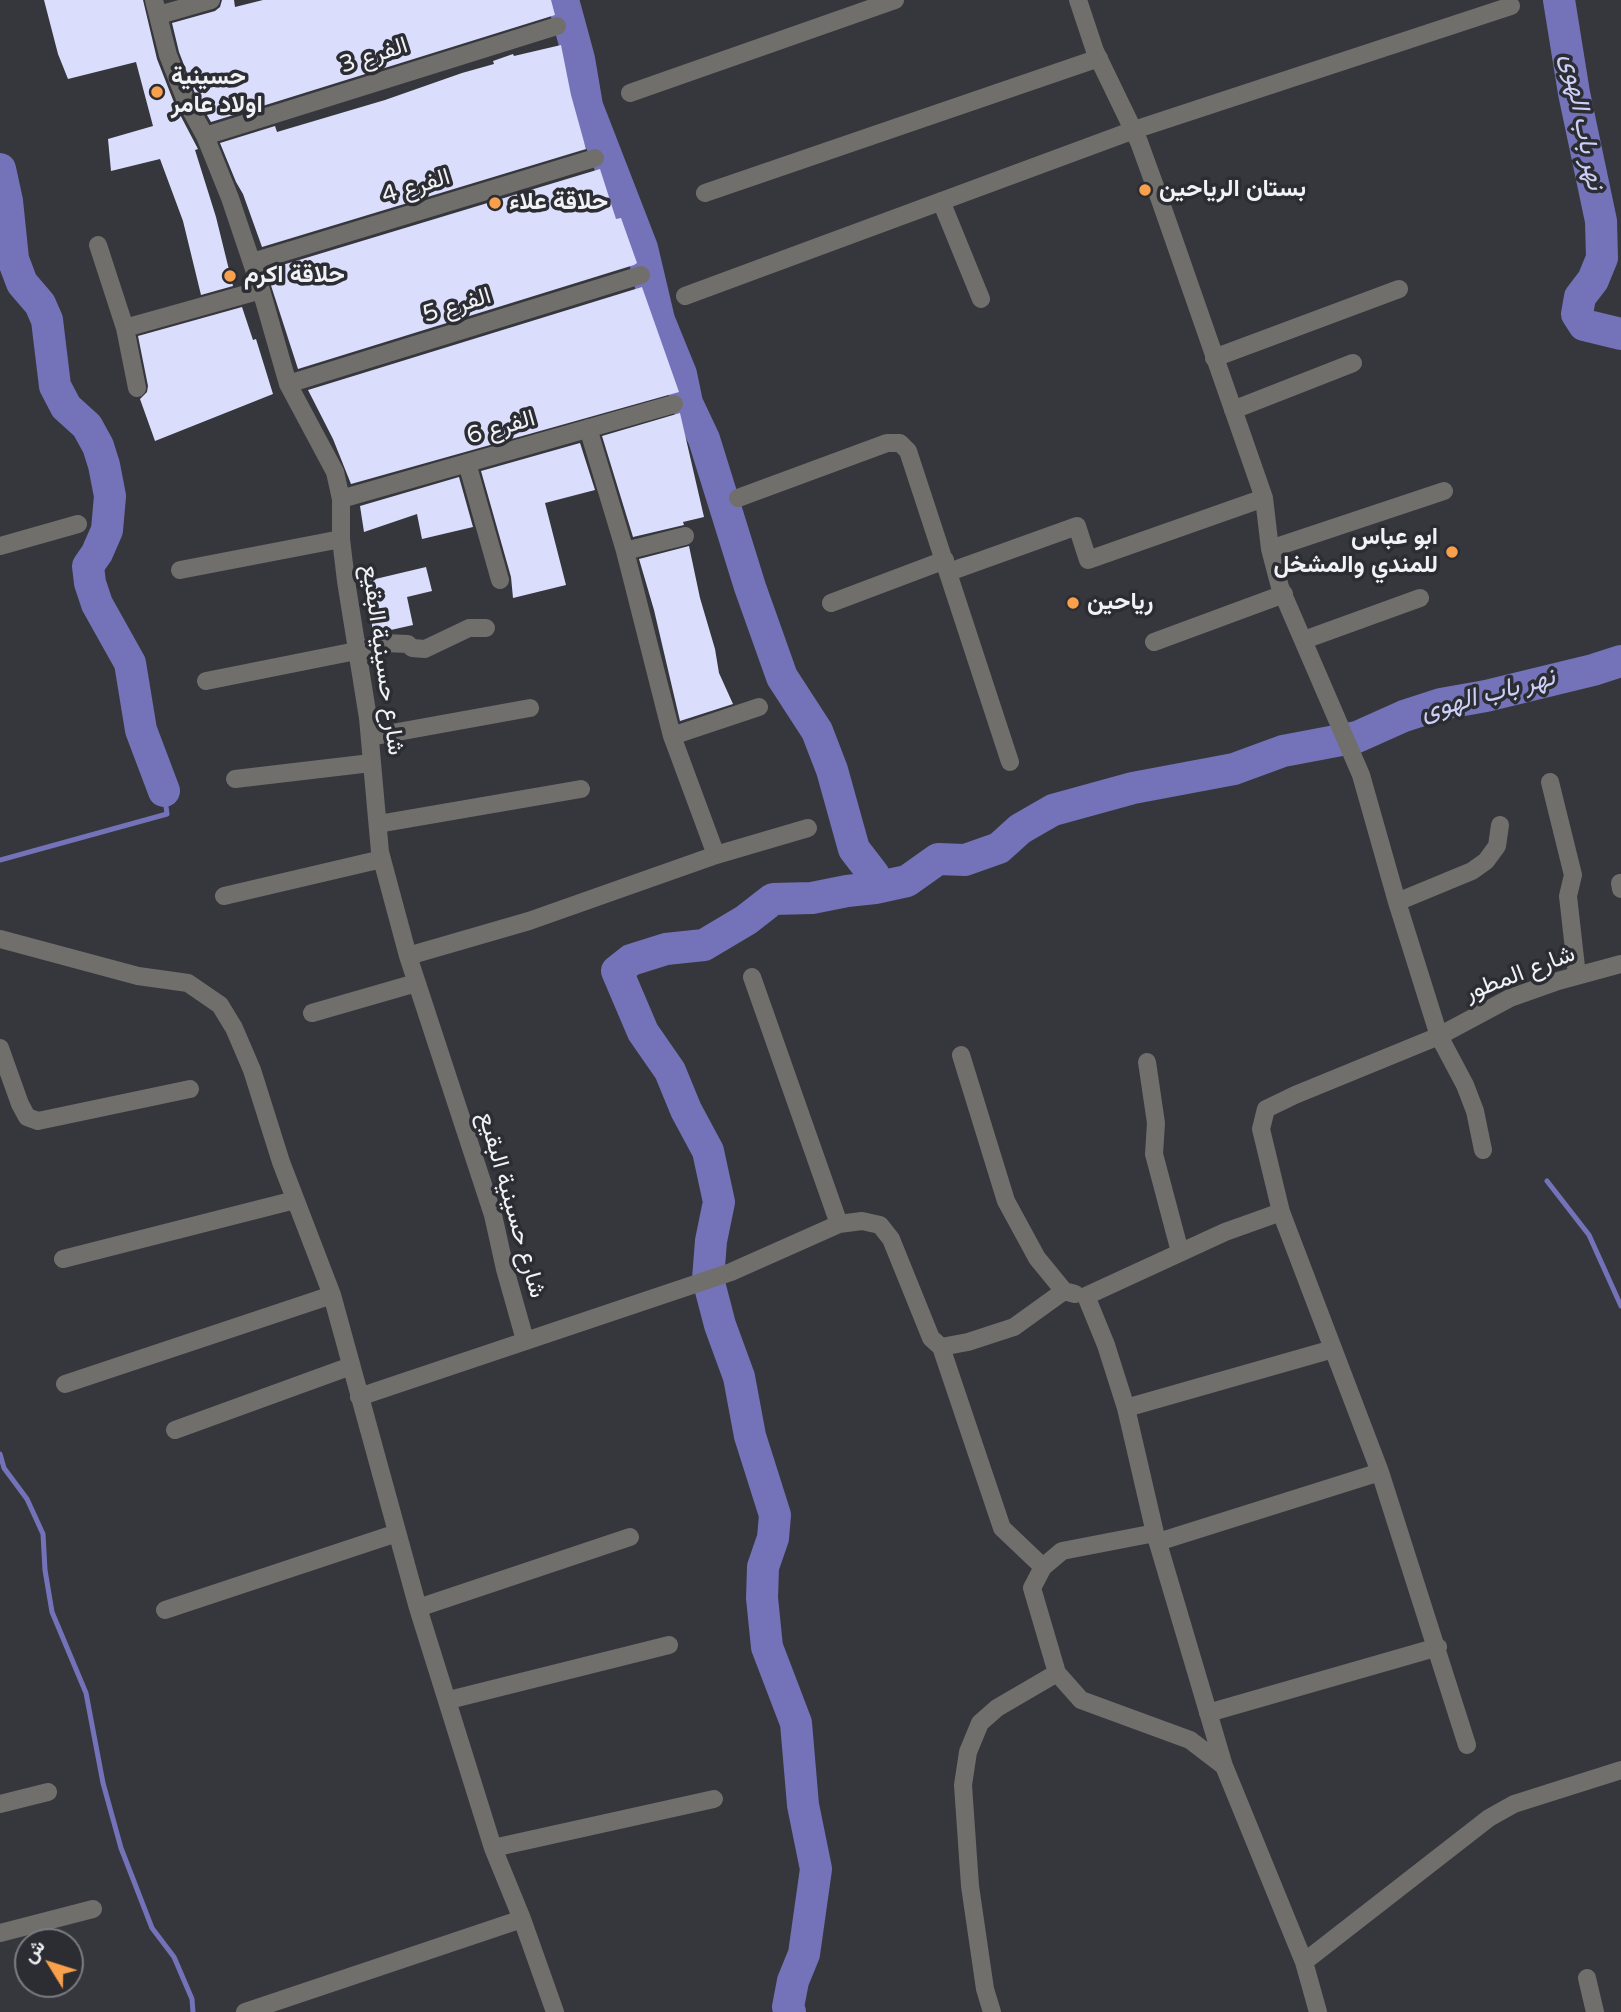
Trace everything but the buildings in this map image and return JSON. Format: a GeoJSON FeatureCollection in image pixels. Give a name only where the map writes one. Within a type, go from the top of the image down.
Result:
{"type":"FeatureCollection","features":[{"type":"Feature","properties":{"kind":"street"},"geometry":{"type":"LineString","coordinates":[[157,8],[211,0]]}},
{"type":"Feature","properties":{"kind":"street"},"geometry":{"type":"LineString","coordinates":[[629,93],[895,0]]}},
{"type":"Feature","properties":{"kind":"street"},"geometry":{"type":"LineString","coordinates":[[1078,0],[1099,58],[1134,130],[1264,498],[1270,549],[1283,594],[1361,775],[1439,1036],[1465,1085],[1475,1111],[1483,1150]]}},
{"type":"Feature","properties":{"kind":"street"},"geometry":{"type":"LineString","coordinates":[[685,296],[1134,130],[1511,6]]}},
{"type":"Feature","properties":{"kind":"street","name":"شارع حسينية البقيع"},"geometry":{"type":"LineString","coordinates":[[157,8],[168,55],[186,101],[205,136],[252,262],[288,384],[335,472],[341,499],[341,539],[370,737],[382,859],[416,982],[493,1216],[525,1340]]}},
{"type":"Feature","properties":{"kind":"street","name":"الفرع 3"},"geometry":{"type":"LineString","coordinates":[[205,136],[557,26]]}},
{"type":"Feature","properties":{"kind":"street"},"geometry":{"type":"LineString","coordinates":[[705,193],[1099,58]]}},
{"type":"Feature","properties":{"kind":"street","name":"الفرع 4"},"geometry":{"type":"LineString","coordinates":[[252,262],[595,158]]}},
{"type":"Feature","properties":{"kind":"street"},"geometry":{"type":"LineString","coordinates":[[941,201],[981,299]]}},
{"type":"Feature","properties":{"kind":"street"},"geometry":{"type":"LineString","coordinates":[[98,245],[125,328],[137,387]]}},
{"type":"Feature","properties":{"kind":"street","name":"الفرع 5"},"geometry":{"type":"LineString","coordinates":[[288,384],[641,275]]}},
{"type":"Feature","properties":{"kind":"street"},"geometry":{"type":"LineString","coordinates":[[1214,358],[1399,289]]}},
{"type":"Feature","properties":{"kind":"street"},"geometry":{"type":"LineString","coordinates":[[125,328],[261,290]]}},
{"type":"Feature","properties":{"kind":"street"},"geometry":{"type":"LineString","coordinates":[[1233,410],[1353,363]]}},
{"type":"Feature","properties":{"kind":"street","name":"الفرع 6"},"geometry":{"type":"LineString","coordinates":[[341,499],[674,404]]}},
{"type":"Feature","properties":{"kind":"street"},"geometry":{"type":"LineString","coordinates":[[588,428],[625,551],[672,736],[716,855]]}},
{"type":"Feature","properties":{"kind":"street"},"geometry":{"type":"LineString","coordinates":[[738,498],[887,443],[900,443],[908,452],[1010,762]]}},
{"type":"Feature","properties":{"kind":"street"},"geometry":{"type":"LineString","coordinates":[[467,463],[500,580]]}},
{"type":"Feature","properties":{"kind":"street"},"geometry":{"type":"LineString","coordinates":[[1270,549],[1444,491]]}},
{"type":"Feature","properties":{"kind":"street"},"geometry":{"type":"LineString","coordinates":[[831,603],[1077,526],[1088,560],[1264,498]]}},
{"type":"Feature","properties":{"kind":"street"},"geometry":{"type":"LineString","coordinates":[[0,546],[78,524]]}},
{"type":"Feature","properties":{"kind":"street"},"geometry":{"type":"LineString","coordinates":[[625,551],[685,536]]}},
{"type":"Feature","properties":{"kind":"street"},"geometry":{"type":"LineString","coordinates":[[180,570],[341,539]]}},
{"type":"Feature","properties":{"kind":"street"},"geometry":{"type":"LineString","coordinates":[[1154,642],[1283,594]]}},
{"type":"Feature","properties":{"kind":"street"},"geometry":{"type":"LineString","coordinates":[[1304,640],[1420,598]]}},
{"type":"Feature","properties":{"kind":"street"},"geometry":{"type":"LineString","coordinates":[[206,681],[385,643],[408,644],[412,648],[425,649],[469,628],[486,628]]}},
{"type":"Feature","properties":{"kind":"street"},"geometry":{"type":"LineString","coordinates":[[672,736],[759,706]]}},
{"type":"Feature","properties":{"kind":"street"},"geometry":{"type":"LineString","coordinates":[[370,737],[530,708]]}},
{"type":"Feature","properties":{"kind":"street"},"geometry":{"type":"LineString","coordinates":[[235,779],[371,763]]}},
{"type":"Feature","properties":{"kind":"street"},"geometry":{"type":"LineString","coordinates":[[1550,782],[1573,875],[1568,896],[1577,976]]}},
{"type":"Feature","properties":{"kind":"street"},"geometry":{"type":"LineString","coordinates":[[378,824],[581,789]]}},
{"type":"Feature","properties":{"kind":"street"},"geometry":{"type":"LineString","coordinates":[[1397,902],[1472,872],[1486,861],[1497,846],[1500,825]]}},
{"type":"Feature","properties":{"kind":"street"},"geometry":{"type":"LineString","coordinates":[[408,956],[529,920],[716,855],[808,828]]}},
{"type":"Feature","properties":{"kind":"street"},"geometry":{"type":"LineString","coordinates":[[224,896],[382,859]]}},
{"type":"Feature","properties":{"kind":"street"},"geometry":{"type":"LineString","coordinates":[[0,939],[125,973],[188,983],[220,1005],[234,1028],[252,1070],[295,1200],[332,1295],[418,1608],[494,1848],[555,2012]]}},
{"type":"Feature","properties":{"kind":"street","name":"شارع المطور"},"geometry":{"type":"LineString","coordinates":[[1281,1212],[1261,1129],[1266,1109],[1439,1036],[1510,998],[1621,964]]}},
{"type":"Feature","properties":{"kind":"street"},"geometry":{"type":"LineString","coordinates":[[752,977],[839,1224]]}},
{"type":"Feature","properties":{"kind":"street"},"geometry":{"type":"LineString","coordinates":[[312,1013],[416,982]]}},
{"type":"Feature","properties":{"kind":"street"},"geometry":{"type":"LineString","coordinates":[[0,1048],[20,1104],[27,1117],[38,1121],[190,1089]]}},
{"type":"Feature","properties":{"kind":"street"},"geometry":{"type":"LineString","coordinates":[[961,1055],[1006,1201],[1037,1258],[1064,1292],[1086,1296],[1180,1252],[1281,1212],[1380,1472],[1438,1647],[1467,1745]]}},
{"type":"Feature","properties":{"kind":"street"},"geometry":{"type":"LineString","coordinates":[[1147,1062],[1156,1122],[1154,1154],[1180,1252]]}},
{"type":"Feature","properties":{"kind":"street"},"geometry":{"type":"LineString","coordinates":[[63,1259],[295,1200]]}},
{"type":"Feature","properties":{"kind":"street"},"geometry":{"type":"LineString","coordinates":[[359,1397],[732,1272],[839,1224],[862,1221],[880,1224],[891,1239],[931,1338],[941,1347],[1002,1528],[1043,1567]]}},
{"type":"Feature","properties":{"kind":"street"},"geometry":{"type":"LineString","coordinates":[[941,1347],[968,1342],[1014,1327],[1064,1292]]}},
{"type":"Feature","properties":{"kind":"street"},"geometry":{"type":"LineString","coordinates":[[65,1384],[332,1295]]}},
{"type":"Feature","properties":{"kind":"street"},"geometry":{"type":"LineString","coordinates":[[1086,1296],[1106,1345],[1126,1408],[1156,1537],[1224,1766],[1304,1962],[1318,2012]]}},
{"type":"Feature","properties":{"kind":"street"},"geometry":{"type":"LineString","coordinates":[[1126,1408],[1333,1349]]}},
{"type":"Feature","properties":{"kind":"street"},"geometry":{"type":"LineString","coordinates":[[175,1430],[351,1366]]}},
{"type":"Feature","properties":{"kind":"street"},"geometry":{"type":"LineString","coordinates":[[1224,1766],[1190,1741],[1081,1700],[1057,1673],[1032,1588],[1043,1567],[1062,1551],[1156,1537],[1380,1472]]}},
{"type":"Feature","properties":{"kind":"street"},"geometry":{"type":"LineString","coordinates":[[165,1610],[397,1533]]}},
{"type":"Feature","properties":{"kind":"street"},"geometry":{"type":"LineString","coordinates":[[418,1608],[630,1537]]}},
{"type":"Feature","properties":{"kind":"street"},"geometry":{"type":"LineString","coordinates":[[449,1700],[669,1645]]}},
{"type":"Feature","properties":{"kind":"street"},"geometry":{"type":"LineString","coordinates":[[1208,1713],[1438,1647]]}},
{"type":"Feature","properties":{"kind":"street"},"geometry":{"type":"LineString","coordinates":[[992,2012],[985,1989],[970,1886],[963,1785],[968,1752],[980,1723],[997,1708],[1057,1673]]}},
{"type":"Feature","properties":{"kind":"street"},"geometry":{"type":"LineString","coordinates":[[1304,1962],[1489,1818],[1514,1804],[1621,1770]]}},
{"type":"Feature","properties":{"kind":"street"},"geometry":{"type":"LineString","coordinates":[[0,1804],[48,1793]]}},
{"type":"Feature","properties":{"kind":"street"},"geometry":{"type":"LineString","coordinates":[[494,1848],[714,1799]]}},
{"type":"Feature","properties":{"kind":"street"},"geometry":{"type":"LineString","coordinates":[[0,1933],[93,1909]]}},
{"type":"Feature","properties":{"kind":"street"},"geometry":{"type":"LineString","coordinates":[[245,2012],[522,1919]]}},
{"type":"Feature","properties":{"kind":"street"},"geometry":{"type":"LineString","coordinates":[[1587,1978],[1595,2012]]}},
{"type":"Feature","properties":{"kind":"waterway"},"geometry":{"type":"LineString","coordinates":[[563,0],[579,59],[587,106],[642,248],[659,320],[681,374],[687,403],[704,439],[750,587],[782,677],[817,731],[832,770],[854,849],[874,875],[875,888],[812,898],[773,899],[746,920],[704,945],[666,949],[631,960],[617,971],[643,1032],[670,1071],[686,1110],[708,1151],[719,1202],[711,1241],[708,1279],[720,1325],[739,1377],[750,1436],[775,1515],[773,1538],[763,1567],[762,1598],[767,1647],[796,1723],[803,1805],[816,1869],[804,1954],[793,1981],[788,2007],[790,2012]]}},
{"type":"Feature","properties":{"kind":"waterway","name":"نهر باب الهوى"},"geometry":{"type":"LineString","coordinates":[[1559,0],[1574,93],[1601,221],[1602,258],[1593,280],[1580,297],[1577,314],[1584,325],[1621,334]]}},
{"type":"Feature","properties":{"kind":"waterway"},"geometry":{"type":"LineString","coordinates":[[0,169],[7,201],[13,259],[22,283],[40,304],[47,320],[55,386],[66,407],[87,426],[104,465],[110,496],[107,530],[88,566],[90,583],[97,604],[130,663],[141,730],[164,791]]}},
{"type":"Feature","properties":{"kind":"waterway"},"geometry":{"type":"LineString","coordinates":[[875,888],[907,881],[938,859],[965,860],[999,848],[1020,829],[1053,810],[1133,788],[1234,769],[1283,751],[1357,737],[1404,716],[1441,704],[1486,696],[1621,661]]}},
{"type":"Feature","properties":{"kind":"waterway"},"geometry":{"type":"LineString","coordinates":[[0,860],[167,814],[164,791]]}},
{"type":"Feature","properties":{"kind":"waterway"},"geometry":{"type":"LineString","coordinates":[[1547,1181],[1589,1235],[1621,1306]]}},
{"type":"Feature","properties":{"kind":"waterway"},"geometry":{"type":"LineString","coordinates":[[0,1454],[4,1468],[27,1499],[43,1534],[45,1570],[52,1612],[86,1693],[103,1783],[121,1848],[152,1928],[174,1957],[192,1999],[193,2012]]}},
{"type":"Feature","properties":{"kind":"place","name":"حسينية اولاد عامر"},"geometry":{"type":"Point","coordinates":[157,92]}},
{"type":"Feature","properties":{"kind":"place","name":"بستان الرياحين"},"geometry":{"type":"Point","coordinates":[1145,190]}},
{"type":"Feature","properties":{"kind":"place","name":"حلاقة علاء"},"geometry":{"type":"Point","coordinates":[495,203]}},
{"type":"Feature","properties":{"kind":"place","name":"حلاقة اكرم"},"geometry":{"type":"Point","coordinates":[230,276]}},
{"type":"Feature","properties":{"kind":"place","name":"ابو عباس للمندي والمشخل"},"geometry":{"type":"Point","coordinates":[1452,552]}},
{"type":"Feature","properties":{"kind":"place","name":"رياحين"},"geometry":{"type":"Point","coordinates":[1073,603]}}]}
